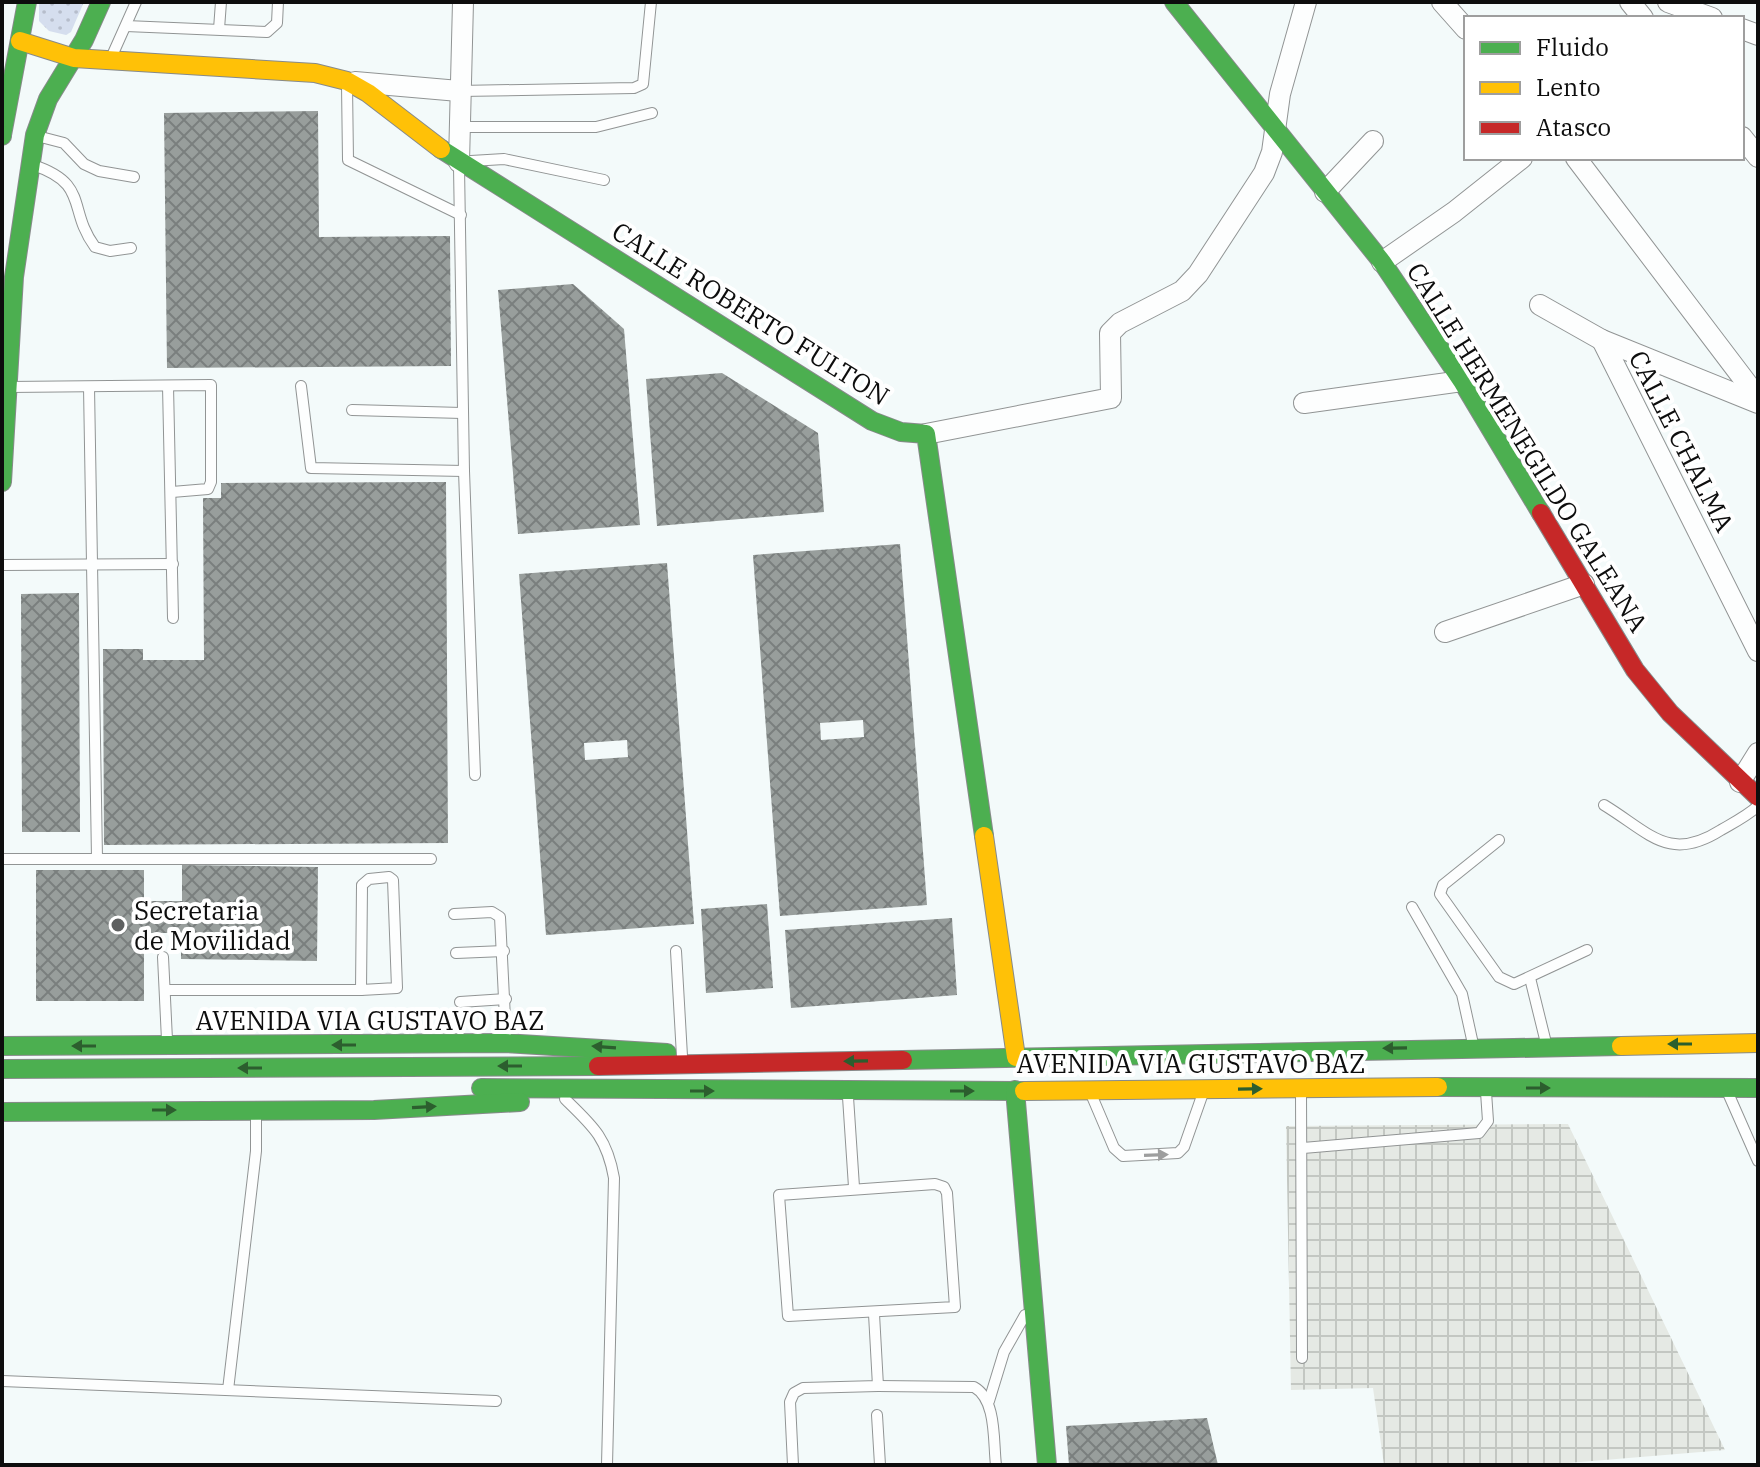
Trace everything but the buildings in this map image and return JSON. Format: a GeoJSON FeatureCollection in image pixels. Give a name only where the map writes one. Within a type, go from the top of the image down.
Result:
{"type":"FeatureCollection","features":[{"type":"Feature","properties":{"kind":"main road"},"geometry":{"type":"LineString","coordinates":[[27,2],[2,135],[35,135]]}},
{"type":"Feature","properties":{"kind":"main road"},"geometry":{"type":"LineString","coordinates":[[2,482],[23,164],[48,99],[74,58],[101,2]]}},
{"type":"Feature","properties":{"kind":"main road","name":"CALLE HERMENEGILDO GALEANA"},"geometry":{"type":"LineString","coordinates":[[1174,2],[1382,262],[1462,381],[1635,670],[1670,713],[1758,797]]}},
{"type":"Feature","properties":{"kind":"main road","name":"CALLE ROBERTO FULTON"},"geometry":{"type":"LineString","coordinates":[[20,41],[74,58],[315,73],[347,81],[459,162],[872,421],[901,432],[926,434]]}},
{"type":"Feature","properties":{"kind":"main road"},"geometry":{"type":"LineString","coordinates":[[926,434],[1016,1057]]}},
{"type":"Feature","properties":{"kind":"main road","name":"AVENIDA VIA GUSTAVO BAZ"},"geometry":{"type":"LineString","coordinates":[[2,1046],[505,1043],[598,1046],[737,1064]]}},
{"type":"Feature","properties":{"kind":"main road","name":"AVENIDA VIA GUSTAVO BAZ"},"geometry":{"type":"LineString","coordinates":[[2,1069],[737,1064],[1473,1046],[1758,1043]]}},
{"type":"Feature","properties":{"kind":"main road"},"geometry":{"type":"LineString","coordinates":[[2,1085],[398,1086]]}},
{"type":"Feature","properties":{"kind":"main road","name":"AVENIDA VIA GUSTAVO BAZ"},"geometry":{"type":"LineString","coordinates":[[444,1087],[624,1091],[1090,1092],[1300,1088],[1758,1088]]}},
{"type":"Feature","properties":{"kind":"main road"},"geometry":{"type":"LineString","coordinates":[[1015,1090],[1047,1465]]}},
{"type":"Feature","properties":{"kind":"main road","name":"AVENIDA VIA GUSTAVO BAZ"},"geometry":{"type":"LineString","coordinates":[[2,1112],[374,1110],[565,1099],[624,1091]]}},
{"type":"Feature","properties":{"kind":"street"},"geometry":{"type":"LineString","coordinates":[[459,162],[463,2]]}},
{"type":"Feature","properties":{"kind":"street"},"geometry":{"type":"LineString","coordinates":[[926,434],[1111,398],[1110,333],[1120,323],[1182,291],[1198,274],[1264,173],[1277,132],[1280,94],[1306,2]]}},
{"type":"Feature","properties":{"kind":"street"},"geometry":{"type":"LineString","coordinates":[[1442,2],[1464,27]]}},
{"type":"Feature","properties":{"kind":"street"},"geometry":{"type":"LineString","coordinates":[[1668,2],[1706,16]]}},
{"type":"Feature","properties":{"kind":"street"},"geometry":{"type":"LineString","coordinates":[[347,81],[459,91]]}},
{"type":"Feature","properties":{"kind":"street"},"geometry":{"type":"LineString","coordinates":[[1744,140],[1758,157]]}},
{"type":"Feature","properties":{"kind":"street"},"geometry":{"type":"LineString","coordinates":[[1325,192],[1373,141]]}},
{"type":"Feature","properties":{"kind":"street"},"geometry":{"type":"LineString","coordinates":[[1382,262],[1454,212],[1519,160]]}},
{"type":"Feature","properties":{"kind":"street"},"geometry":{"type":"LineString","coordinates":[[1578,160],[1758,400]]}},
{"type":"Feature","properties":{"kind":"street"},"geometry":{"type":"LineString","coordinates":[[1540,305],[1602,340],[1758,400]]}},
{"type":"Feature","properties":{"kind":"street","name":"CALLE CHALMA"},"geometry":{"type":"LineString","coordinates":[[1602,340],[1758,651]]}},
{"type":"Feature","properties":{"kind":"street"},"geometry":{"type":"LineString","coordinates":[[1304,403],[1462,381]]}},
{"type":"Feature","properties":{"kind":"street"},"geometry":{"type":"LineString","coordinates":[[1445,632],[1584,584]]}},
{"type":"Feature","properties":{"kind":"street"},"geometry":{"type":"LineString","coordinates":[[1740,782],[1758,753]]}},
{"type":"Feature","properties":{"kind":"lane"},"geometry":{"type":"LineString","coordinates":[[110,60],[136,2]]}},
{"type":"Feature","properties":{"kind":"lane"},"geometry":{"type":"LineString","coordinates":[[219,29],[221,2]]}},
{"type":"Feature","properties":{"kind":"lane"},"geometry":{"type":"LineString","coordinates":[[126,26],[273,30],[277,23],[278,2]]}},
{"type":"Feature","properties":{"kind":"lane"},"geometry":{"type":"LineString","coordinates":[[459,91],[634,88],[643,84],[651,2]]}},
{"type":"Feature","properties":{"kind":"lane"},"geometry":{"type":"LineString","coordinates":[[347,81],[344,108],[348,160],[461,215]]}},
{"type":"Feature","properties":{"kind":"lane"},"geometry":{"type":"LineString","coordinates":[[458,127],[596,127],[652,113]]}},
{"type":"Feature","properties":{"kind":"lane"},"geometry":{"type":"LineString","coordinates":[[35,135],[64,143],[84,164],[99,171],[134,177]]}},
{"type":"Feature","properties":{"kind":"lane"},"geometry":{"type":"LineString","coordinates":[[475,775],[462,413],[459,162],[504,159],[604,180]]}},
{"type":"Feature","properties":{"kind":"lane"},"geometry":{"type":"LineString","coordinates":[[23,164],[61,175],[75,195],[83,223],[95,247],[110,251],[131,248]]}},
{"type":"Feature","properties":{"kind":"lane"},"geometry":{"type":"LineString","coordinates":[[7,387],[211,385],[211,482],[208,489],[202,491],[172,492]]}},
{"type":"Feature","properties":{"kind":"lane"},"geometry":{"type":"LineString","coordinates":[[168,386],[173,618]]}},
{"type":"Feature","properties":{"kind":"lane"},"geometry":{"type":"LineString","coordinates":[[301,386],[311,468],[318,471],[464,471]]}},
{"type":"Feature","properties":{"kind":"lane"},"geometry":{"type":"LineString","coordinates":[[89,387],[97,858]]}},
{"type":"Feature","properties":{"kind":"lane"},"geometry":{"type":"LineString","coordinates":[[352,410],[462,413]]}},
{"type":"Feature","properties":{"kind":"lane"},"geometry":{"type":"LineString","coordinates":[[2,565],[173,564]]}},
{"type":"Feature","properties":{"kind":"lane"},"geometry":{"type":"LineString","coordinates":[[1604,805],[1669,844],[1683,847],[1698,845],[1758,806]]}},
{"type":"Feature","properties":{"kind":"lane"},"geometry":{"type":"LineString","coordinates":[[1499,840],[1443,885],[1440,894],[1499,977],[1514,984],[1587,950]]}},
{"type":"Feature","properties":{"kind":"lane"},"geometry":{"type":"LineString","coordinates":[[2,859],[431,859]]}},
{"type":"Feature","properties":{"kind":"lane"},"geometry":{"type":"LineString","coordinates":[[165,990],[361,990],[397,988],[393,880],[389,877],[369,879],[362,885],[361,990]]}},
{"type":"Feature","properties":{"kind":"lane"},"geometry":{"type":"LineString","coordinates":[[1412,907],[1462,994],[1473,1046]]}},
{"type":"Feature","properties":{"kind":"lane"},"geometry":{"type":"LineString","coordinates":[[454,914],[497,914],[504,951],[505,1043]]}},
{"type":"Feature","properties":{"kind":"lane"},"geometry":{"type":"LineString","coordinates":[[456,953],[504,951]]}},
{"type":"Feature","properties":{"kind":"lane"},"geometry":{"type":"LineString","coordinates":[[676,951],[682,1056]]}},
{"type":"Feature","properties":{"kind":"lane"},"geometry":{"type":"LineString","coordinates":[[163,957],[168,1046]]}},
{"type":"Feature","properties":{"kind":"lane"},"geometry":{"type":"LineString","coordinates":[[1530,978],[1546,1045]]}},
{"type":"Feature","properties":{"kind":"lane"},"geometry":{"type":"LineString","coordinates":[[460,1002],[506,999]]}},
{"type":"Feature","properties":{"kind":"lane"},"geometry":{"type":"LineString","coordinates":[[1300,1088],[1303,1148],[1302,1358]]}},
{"type":"Feature","properties":{"kind":"lane"},"geometry":{"type":"LineString","coordinates":[[1303,1148],[1479,1133],[1488,1121],[1486,1088]]}},
{"type":"Feature","properties":{"kind":"lane"},"geometry":{"type":"LineString","coordinates":[[1726,1088],[1758,1161]]}},
{"type":"Feature","properties":{"kind":"lane"},"geometry":{"type":"LineString","coordinates":[[1090,1092],[1114,1148],[1123,1156],[1178,1153],[1184,1147],[1204,1090]]}},
{"type":"Feature","properties":{"kind":"lane"},"geometry":{"type":"LineString","coordinates":[[847,1091],[854,1187]]}},
{"type":"Feature","properties":{"kind":"lane"},"geometry":{"type":"LineString","coordinates":[[565,1099],[596,1129],[609,1150],[614,1178],[607,1465]]}},
{"type":"Feature","properties":{"kind":"lane"},"geometry":{"type":"LineString","coordinates":[[228,1390],[256,1151],[256,1111]]}},
{"type":"Feature","properties":{"kind":"lane"},"geometry":{"type":"LineString","coordinates":[[935,1184],[944,1187],[947,1193],[955,1307],[874,1314],[793,1318],[785,1311],[779,1195],[854,1187],[935,1184]]}},
{"type":"Feature","properties":{"kind":"lane"},"geometry":{"type":"LineString","coordinates":[[996,1465],[989,1401],[1004,1352],[1032,1302]]}},
{"type":"Feature","properties":{"kind":"lane"},"geometry":{"type":"LineString","coordinates":[[874,1314],[878,1386]]}},
{"type":"Feature","properties":{"kind":"lane"},"geometry":{"type":"LineString","coordinates":[[2,1381],[496,1401]]}},
{"type":"Feature","properties":{"kind":"lane"},"geometry":{"type":"LineString","coordinates":[[793,1465],[790,1402],[794,1393],[803,1388],[974,1387],[989,1401]]}},
{"type":"Feature","properties":{"kind":"lane"},"geometry":{"type":"LineString","coordinates":[[877,1415],[880,1465]]}},
{"type":"Feature","properties":{"kind":"shaded area"},"geometry":{"type":"Polygon","coordinates":[[[39,2],[84,2],[71,32],[66,35],[49,31],[39,21],[39,2]]]}},
{"type":"Feature","properties":{"kind":"shaded area"},"geometry":{"type":"Polygon","coordinates":[[[1568,1124],[1725,1450],[1544,1465],[1384,1465],[1373,1388],[1291,1390],[1286,1126],[1568,1124]]]}},
{"type":"Feature","properties":{"kind":"traffic: fast"},"geometry":{"type":"LineString","coordinates":[[2,135],[27,2]]}},
{"type":"Feature","properties":{"kind":"traffic: fast"},"geometry":{"type":"LineString","coordinates":[[2,482],[14,277],[35,135],[48,99],[84,40],[101,2]]}},
{"type":"Feature","properties":{"kind":"traffic: fast"},"geometry":{"type":"LineString","coordinates":[[1174,2],[1382,262],[1462,381],[1541,513]]}},
{"type":"Feature","properties":{"kind":"traffic: fast"},"geometry":{"type":"LineString","coordinates":[[441,149],[872,421],[901,432],[926,434],[984,836]]}},
{"type":"Feature","properties":{"kind":"traffic: fast"},"geometry":{"type":"LineString","coordinates":[[2,1046],[505,1043],[667,1053]]}},
{"type":"Feature","properties":{"kind":"traffic: fast"},"geometry":{"type":"LineString","coordinates":[[903,1060],[1621,1046]]}},
{"type":"Feature","properties":{"kind":"traffic: fast"},"geometry":{"type":"LineString","coordinates":[[2,1069],[598,1066]]}},
{"type":"Feature","properties":{"kind":"traffic: fast"},"geometry":{"type":"LineString","coordinates":[[1438,1087],[1758,1088]]}},
{"type":"Feature","properties":{"kind":"traffic: fast"},"geometry":{"type":"LineString","coordinates":[[481,1088],[1024,1091]]}},
{"type":"Feature","properties":{"kind":"traffic: fast"},"geometry":{"type":"LineString","coordinates":[[1015,1090],[1047,1465]]}},
{"type":"Feature","properties":{"kind":"traffic: fast"},"geometry":{"type":"LineString","coordinates":[[2,1112],[374,1110],[520,1102]]}},
{"type":"Feature","properties":{"kind":"traffic: slow"},"geometry":{"type":"LineString","coordinates":[[20,41],[74,58],[315,73],[347,81],[368,93],[441,149]]}},
{"type":"Feature","properties":{"kind":"traffic: slow"},"geometry":{"type":"LineString","coordinates":[[984,836],[1016,1057]]}},
{"type":"Feature","properties":{"kind":"traffic: slow"},"geometry":{"type":"LineString","coordinates":[[1621,1046],[1758,1043]]}},
{"type":"Feature","properties":{"kind":"traffic: slow"},"geometry":{"type":"LineString","coordinates":[[1024,1091],[1438,1087]]}},
{"type":"Feature","properties":{"kind":"traffic: jam"},"geometry":{"type":"LineString","coordinates":[[1541,513],[1635,670],[1670,713],[1758,797]]}},
{"type":"Feature","properties":{"kind":"traffic: jam"},"geometry":{"type":"LineString","coordinates":[[598,1066],[903,1060]]}},
{"type":"Feature","properties":{"kind":"place","name":"Secretaria de Movilidad"},"geometry":{"type":"Point","coordinates":[118,925]}}]}
